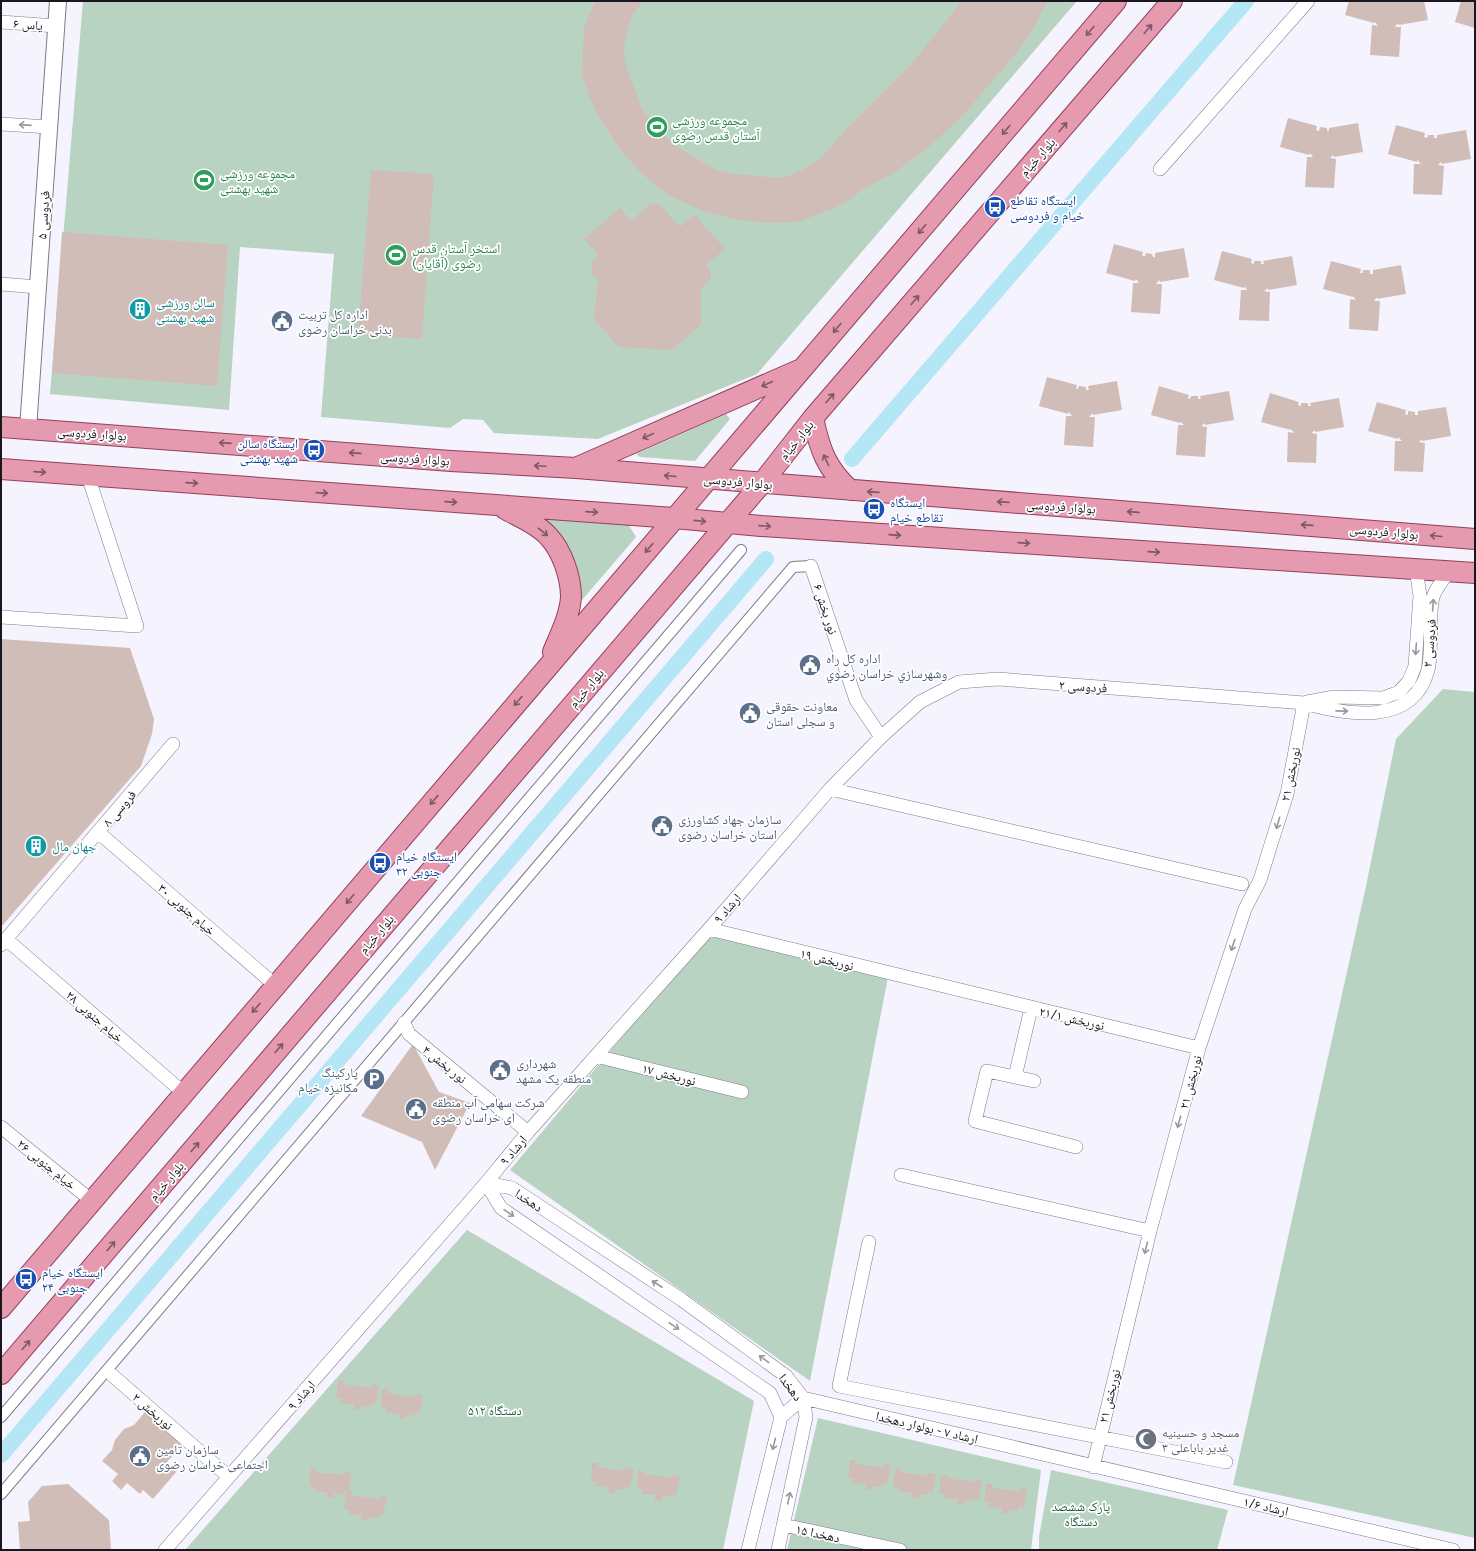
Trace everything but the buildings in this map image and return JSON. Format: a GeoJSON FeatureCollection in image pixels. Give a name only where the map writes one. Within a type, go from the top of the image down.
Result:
{"type":"FeatureCollection","features":[{"type":"Feature","properties":{"kind":"main road"},"geometry":{"type":"LineString","coordinates":[[1,1308],[1116,1]]}},
{"type":"Feature","properties":{"kind":"main road","name":"بلوار خیام"},"geometry":{"type":"LineString","coordinates":[[1,1374],[726,523],[762,483],[813,418],[1172,1]]}},
{"type":"Feature","properties":{"kind":"main road"},"geometry":{"type":"LineString","coordinates":[[576,468],[803,368]]}},
{"type":"Feature","properties":{"kind":"main road"},"geometry":{"type":"LineString","coordinates":[[813,418],[818,443],[825,461],[836,477],[850,490]]}},
{"type":"Feature","properties":{"kind":"main road","name":"بولوار فردوسی"},"geometry":{"type":"LineString","coordinates":[[1,427],[443,460],[576,468],[1475,539]]}},
{"type":"Feature","properties":{"kind":"main road"},"geometry":{"type":"LineString","coordinates":[[1,469],[726,523],[1475,573]]}},
{"type":"Feature","properties":{"kind":"main road"},"geometry":{"type":"LineString","coordinates":[[498,506],[535,525],[549,536],[559,551],[568,573],[571,597],[565,622],[544,671]]}},
{"type":"Feature","properties":{"kind":"street","name":"فردوسی ۵"},"geometry":{"type":"LineString","coordinates":[[28,428],[58,1]]}},
{"type":"Feature","properties":{"kind":"street"},"geometry":{"type":"LineString","coordinates":[[1160,169],[1308,1]]}},
{"type":"Feature","properties":{"kind":"street","name":"یاس ۶"},"geometry":{"type":"LineString","coordinates":[[1,22],[56,26]]}},
{"type":"Feature","properties":{"kind":"street"},"geometry":{"type":"LineString","coordinates":[[1,124],[49,127]]}},
{"type":"Feature","properties":{"kind":"street"},"geometry":{"type":"LineString","coordinates":[[1,284],[38,287]]}},
{"type":"Feature","properties":{"kind":"street"},"geometry":{"type":"LineString","coordinates":[[1,617],[137,626],[88,476]]}},
{"type":"Feature","properties":{"kind":"street"},"geometry":{"type":"LineString","coordinates":[[1,1417],[741,550]]}},
{"type":"Feature","properties":{"kind":"street"},"geometry":{"type":"LineString","coordinates":[[1,1494],[793,567],[812,566]]}},
{"type":"Feature","properties":{"kind":"street","name":"نور بخش ۶"},"geometry":{"type":"LineString","coordinates":[[812,566],[856,700],[881,737]]}},
{"type":"Feature","properties":{"kind":"street","name":"فردوسی ۲"},"geometry":{"type":"LineString","coordinates":[[1304,703],[1334,697],[1383,698],[1399,692],[1410,681],[1415,666],[1420,596],[1416,568]]}},
{"type":"Feature","properties":{"kind":"street","name":"فردوسی ۲"},"geometry":{"type":"LineString","coordinates":[[881,737],[920,702],[959,682],[998,679],[1304,703],[1335,711],[1386,712],[1407,703],[1421,688],[1428,669],[1433,597],[1449,571]]}},
{"type":"Feature","properties":{"kind":"street","name":"نوربخش ۲۱"},"geometry":{"type":"LineString","coordinates":[[1093,1467],[1099,1437],[1150,1231],[1199,1048],[1245,909],[1260,880],[1272,841],[1286,794],[1304,703]]}},
{"type":"Feature","properties":{"kind":"street","name":"ارشاد ۹"},"geometry":{"type":"LineString","coordinates":[[165,1550],[528,1132],[830,789],[881,737]]}},
{"type":"Feature","properties":{"kind":"street","name":"فروسی ۸"},"geometry":{"type":"LineString","coordinates":[[4,942],[174,744]]}},
{"type":"Feature","properties":{"kind":"street"},"geometry":{"type":"LineString","coordinates":[[830,789],[1242,884]]}},
{"type":"Feature","properties":{"kind":"street","name":"خیام جنوبی ۳۰"},"geometry":{"type":"LineString","coordinates":[[98,832],[276,986]]}},
{"type":"Feature","properties":{"kind":"street","name":"نوربخش ۱۹"},"geometry":{"type":"LineString","coordinates":[[708,929],[946,988]]}},
{"type":"Feature","properties":{"kind":"street","name":"خیام جنوبی ۲۸"},"geometry":{"type":"LineString","coordinates":[[4,942],[184,1093]]}},
{"type":"Feature","properties":{"kind":"street","name":"نوربخش ۲۱/۱"},"geometry":{"type":"LineString","coordinates":[[946,988],[1199,1048]]}},
{"type":"Feature","properties":{"kind":"street"},"geometry":{"type":"LineString","coordinates":[[1015,1077],[1031,1008]]}},
{"type":"Feature","properties":{"kind":"street","name":"نور بخش ۴"},"geometry":{"type":"LineString","coordinates":[[404,1023],[409,1034],[528,1132]]}},
{"type":"Feature","properties":{"kind":"street","name":"نوربخش ۱۷"},"geometry":{"type":"LineString","coordinates":[[596,1056],[742,1092]]}},
{"type":"Feature","properties":{"kind":"street"},"geometry":{"type":"LineString","coordinates":[[1034,1081],[987,1071],[975,1121],[1076,1147]]}},
{"type":"Feature","properties":{"kind":"street","name":"خیام جنوبی ۲۶"},"geometry":{"type":"LineString","coordinates":[[1,1128],[92,1201]]}},
{"type":"Feature","properties":{"kind":"street"},"geometry":{"type":"LineString","coordinates":[[901,1175],[1150,1231]]}},
{"type":"Feature","properties":{"kind":"street","name":"دهخدا"},"geometry":{"type":"LineString","coordinates":[[486,1182],[512,1188],[682,1300],[786,1376],[803,1398],[806,1417],[778,1550]]}},
{"type":"Feature","properties":{"kind":"street","name":"دهخدا"},"geometry":{"type":"LineString","coordinates":[[486,1182],[501,1208],[770,1393],[781,1417],[748,1550]]}},
{"type":"Feature","properties":{"kind":"street"},"geometry":{"type":"LineString","coordinates":[[869,1242],[839,1386],[1226,1462]]}},
{"type":"Feature","properties":{"kind":"street","name":"نوربخش ۲"},"geometry":{"type":"LineString","coordinates":[[112,1376],[229,1478]]}},
{"type":"Feature","properties":{"kind":"street"},"geometry":{"type":"LineString","coordinates":[[781,1417],[803,1398]]}},
{"type":"Feature","properties":{"kind":"street","name":"ارشاد ۷ - بولوار دهخدا"},"geometry":{"type":"LineString","coordinates":[[803,1398],[1078,1463]]}},
{"type":"Feature","properties":{"kind":"street","name":"ارشاد ۱/۶"},"geometry":{"type":"LineString","coordinates":[[1078,1463],[1453,1550]]}},
{"type":"Feature","properties":{"kind":"street","name":"دهخدا ۱۵"},"geometry":{"type":"LineString","coordinates":[[783,1525],[900,1550]]}},
{"type":"Feature","properties":{"kind":"green space","name":"مجموعه ورزشی آستان قدس رضوی"},"geometry":{"type":"Polygon","coordinates":[[[83,1],[1077,1],[757,374],[598,439],[494,433],[483,420],[463,419],[450,428],[321,417],[334,254],[240,247],[229,410],[50,394],[83,1]]]}},
{"type":"Feature","properties":{"kind":"green space"},"geometry":{"type":"Polygon","coordinates":[[[726,414],[730,419],[695,461],[640,457],[636,454],[726,414]]]}},
{"type":"Feature","properties":{"kind":"green space"},"geometry":{"type":"Polygon","coordinates":[[[544,518],[628,524],[636,537],[582,600],[574,566],[570,556],[559,536],[544,518]]]}},
{"type":"Feature","properties":{"kind":"green space"},"geometry":{"type":"Polygon","coordinates":[[[1443,689],[1475,692],[1475,1538],[1233,1485],[1366,886],[1396,739],[1443,689]]]}},
{"type":"Feature","properties":{"kind":"green space"},"geometry":{"type":"Polygon","coordinates":[[[708,935],[888,977],[810,1381],[510,1170],[708,935]]]}},
{"type":"Feature","properties":{"kind":"green space","name":"۵۱۲ دستگاه"},"geometry":{"type":"Polygon","coordinates":[[[467,1230],[754,1401],[723,1550],[185,1550],[467,1230]]]}},
{"type":"Feature","properties":{"kind":"green space"},"geometry":{"type":"Polygon","coordinates":[[[818,1418],[1041,1470],[1031,1550],[787,1550],[818,1418]]]}},
{"type":"Feature","properties":{"kind":"green space","name":"پارک‌ ششصد دستگاه"},"geometry":{"type":"Polygon","coordinates":[[[1051,1470],[1228,1510],[1217,1550],[1039,1550],[1039,1537],[1051,1470]]]}},
{"type":"Feature","properties":{"kind":"waterway"},"geometry":{"type":"LineString","coordinates":[[852,459],[1246,1]]}},
{"type":"Feature","properties":{"kind":"waterway"},"geometry":{"type":"LineString","coordinates":[[1,1455],[766,559]]}},
{"type":"Feature","properties":{"kind":"place","name":"مجموعه ورزشی آستان قدس رضوی"},"geometry":{"type":"Point","coordinates":[657,127]}},
{"type":"Feature","properties":{"kind":"place","name":"مجموعه ورزشی شهید بهشتی"},"geometry":{"type":"Point","coordinates":[204,180]}},
{"type":"Feature","properties":{"kind":"place","name":"ایستگاه تقاطع خیام و فردوسی"},"geometry":{"type":"Point","coordinates":[995,207]}},
{"type":"Feature","properties":{"kind":"place","name":"استخر آستان قدس رضوی (آقایان)"},"geometry":{"type":"Point","coordinates":[396,255]}},
{"type":"Feature","properties":{"kind":"place","name":"سالن ورزشی شهید بهشتی"},"geometry":{"type":"Point","coordinates":[140,309]}},
{"type":"Feature","properties":{"kind":"place","name":"اداره کل تربیت بدنی خراسان رضوی"},"geometry":{"type":"Point","coordinates":[282,321]}},
{"type":"Feature","properties":{"kind":"place","name":"ایستگاه سالن شهید بهشتی"},"geometry":{"type":"Point","coordinates":[314,450]}},
{"type":"Feature","properties":{"kind":"place","name":"ایستگاه تقاطع خیام"},"geometry":{"type":"Point","coordinates":[874,509]}},
{"type":"Feature","properties":{"kind":"place","name":"اداره كل راه وشهرسازي خراسان رضوي"},"geometry":{"type":"Point","coordinates":[810,665]}},
{"type":"Feature","properties":{"kind":"place","name":"معاونت حقوقی و سجلی استان"},"geometry":{"type":"Point","coordinates":[750,713]}},
{"type":"Feature","properties":{"kind":"place","name":"سازمان جهاد کشاورزی استان خراسان رضوی"},"geometry":{"type":"Point","coordinates":[662,826]}},
{"type":"Feature","properties":{"kind":"place","name":"جهان مال"},"geometry":{"type":"Point","coordinates":[36,846]}},
{"type":"Feature","properties":{"kind":"place","name":"ایستگاه خیام جنوبی ۳۲"},"geometry":{"type":"Point","coordinates":[380,863]}},
{"type":"Feature","properties":{"kind":"place","name":"شهرداری منطقه یک مشهد"},"geometry":{"type":"Point","coordinates":[500,1070]}},
{"type":"Feature","properties":{"kind":"place","name":"پارکینگ مکانیزه خیام"},"geometry":{"type":"Point","coordinates":[374,1079]}},
{"type":"Feature","properties":{"kind":"place","name":"شرکت سهامی آب منطقه ای خراسان رضوی"},"geometry":{"type":"Point","coordinates":[416,1109]}},
{"type":"Feature","properties":{"kind":"place","name":"ایستگاه خیام جنوبی ۲۴"},"geometry":{"type":"Point","coordinates":[26,1279]}},
{"type":"Feature","properties":{"kind":"place","name":"مسجد و حسینیه غدیر باباعلی ۳"},"geometry":{"type":"Point","coordinates":[1146,1439]}},
{"type":"Feature","properties":{"kind":"place","name":"سازمان تامین اجتماعی خراسان رضوی"},"geometry":{"type":"Point","coordinates":[140,1456]}}]}
